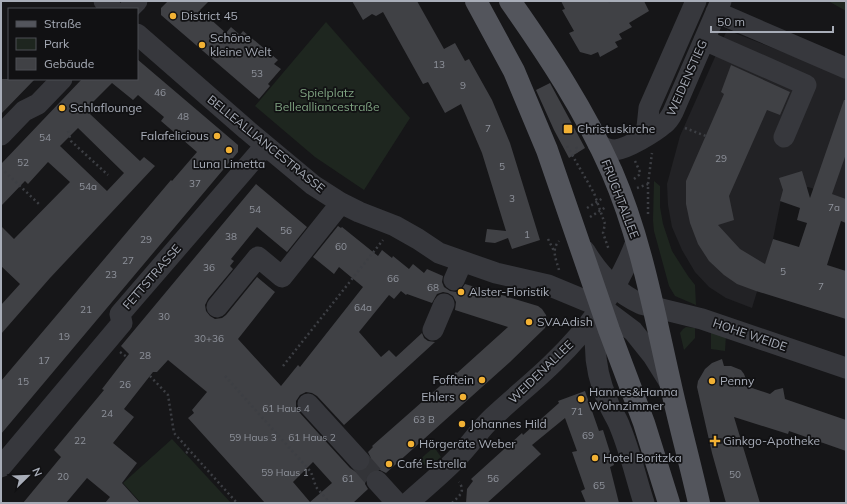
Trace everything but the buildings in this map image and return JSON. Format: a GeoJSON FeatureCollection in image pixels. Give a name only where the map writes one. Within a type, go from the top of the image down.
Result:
{"type":"FeatureCollection","features":[{"type":"Feature","properties":{"kind":"main road"},"geometry":{"type":"LineString","coordinates":[[476,1],[514,71],[581,224],[601,307],[644,423],[669,503]]}},
{"type":"Feature","properties":{"kind":"main road","name":"FRUCHTALLEE"},"geometry":{"type":"LineString","coordinates":[[510,1],[547,54],[576,102],[598,144],[620,193],[636,242],[653,307],[699,503]]}},
{"type":"Feature","properties":{"kind":"street","name":"WEIDENSTIEG"},"geometry":{"type":"LineString","coordinates":[[645,146],[644,134],[647,127],[649,108],[696,1]]}},
{"type":"Feature","properties":{"kind":"street"},"geometry":{"type":"LineString","coordinates":[[719,7],[846,68]]}},
{"type":"Feature","properties":{"kind":"street","name":"WEIDENSTIEG"},"geometry":{"type":"LineString","coordinates":[[598,144],[608,149],[616,150],[645,146],[671,117],[719,7]]}},
{"type":"Feature","properties":{"kind":"street","name":"BELLEALLIANCESTRASSE"},"geometry":{"type":"LineString","coordinates":[[138,35],[265,146],[313,185],[341,203],[359,212],[395,226],[418,239],[438,253],[458,271],[496,273],[548,285],[601,307],[633,331],[653,356],[670,383]]}},
{"type":"Feature","properties":{"kind":"street"},"geometry":{"type":"LineString","coordinates":[[704,40],[806,85],[784,137]]}},
{"type":"Feature","properties":{"kind":"street"},"geometry":{"type":"LineString","coordinates":[[1,135],[24,111],[38,104],[61,80]]}},
{"type":"Feature","properties":{"kind":"street","name":"FETTSTRASSE"},"geometry":{"type":"LineString","coordinates":[[1,467],[122,323],[120,314],[265,146]]}},
{"type":"Feature","properties":{"kind":"street"},"geometry":{"type":"LineString","coordinates":[[217,307],[258,257],[282,277],[341,203]]}},
{"type":"Feature","properties":{"kind":"street"},"geometry":{"type":"LineString","coordinates":[[581,224],[590,258],[598,269],[615,287],[632,300],[653,307]]}},
{"type":"Feature","properties":{"kind":"street","name":"WEIDENALLEE"},"geometry":{"type":"LineString","coordinates":[[412,501],[457,458],[492,418],[559,357],[581,333],[615,287],[636,242]]}},
{"type":"Feature","properties":{"kind":"street"},"geometry":{"type":"LineString","coordinates":[[433,330],[444,304]]}},
{"type":"Feature","properties":{"kind":"street"},"geometry":{"type":"LineString","coordinates":[[601,307],[597,322],[595,351],[600,382],[608,403],[621,428],[644,503]]}},
{"type":"Feature","properties":{"kind":"street","name":"HOHE WEIDE"},"geometry":{"type":"LineString","coordinates":[[653,307],[702,318],[846,368]]}},
{"type":"Feature","properties":{"kind":"street"},"geometry":{"type":"LineString","coordinates":[[308,404],[359,460]]}},
{"type":"Feature","properties":{"kind":"street"},"geometry":{"type":"LineString","coordinates":[[377,481],[412,501]]}},
{"type":"Feature","properties":{"kind":"path"},"geometry":{"type":"LineString","coordinates":[[609,1],[612,5]]}},
{"type":"Feature","properties":{"kind":"path"},"geometry":{"type":"LineString","coordinates":[[681,126],[706,136]]}},
{"type":"Feature","properties":{"kind":"path"},"geometry":{"type":"LineString","coordinates":[[68,131],[71,141],[108,175]]}},
{"type":"Feature","properties":{"kind":"path"},"geometry":{"type":"LineString","coordinates":[[566,144],[598,201],[605,224],[603,232],[609,250]]}},
{"type":"Feature","properties":{"kind":"path"},"geometry":{"type":"LineString","coordinates":[[645,146],[648,184]]}},
{"type":"Feature","properties":{"kind":"path"},"geometry":{"type":"LineString","coordinates":[[572,156],[578,150],[576,147]]}},
{"type":"Feature","properties":{"kind":"path"},"geometry":{"type":"LineString","coordinates":[[1,168],[40,205]]}},
{"type":"Feature","properties":{"kind":"path"},"geometry":{"type":"LineString","coordinates":[[633,179],[639,175],[640,172],[643,172]]}},
{"type":"Feature","properties":{"kind":"path"},"geometry":{"type":"LineString","coordinates":[[585,210],[607,195]]}},
{"type":"Feature","properties":{"kind":"path"},"geometry":{"type":"LineString","coordinates":[[581,224],[611,204]]}},
{"type":"Feature","properties":{"kind":"path"},"geometry":{"type":"LineString","coordinates":[[283,366],[395,226]]}},
{"type":"Feature","properties":{"kind":"path"},"geometry":{"type":"LineString","coordinates":[[548,238],[554,251]]}},
{"type":"Feature","properties":{"kind":"path"},"geometry":{"type":"LineString","coordinates":[[150,376],[168,395],[174,433],[237,503]]}},
{"type":"Feature","properties":{"kind":"path"},"geometry":{"type":"LineString","coordinates":[[225,376],[311,472],[316,487],[330,503]]}},
{"type":"Feature","properties":{"kind":"path"},"geometry":{"type":"LineString","coordinates":[[186,453],[190,450]]}},
{"type":"Feature","properties":{"kind":"path"},"geometry":{"type":"LineString","coordinates":[[452,503],[462,494],[461,485]]}},
{"type":"Feature","properties":{"kind":"shaded area"},"geometry":{"type":"Polygon","coordinates":[[[727,30],[846,77],[846,199],[808,187],[782,195],[773,239],[752,308],[726,298],[709,287],[695,272],[682,250],[672,227],[668,205],[667,184],[680,136],[727,30]]]}},
{"type":"Feature","properties":{"kind":"green space"},"geometry":{"type":"Polygon","coordinates":[[[846,1],[846,11],[830,2],[846,1]]]}},
{"type":"Feature","properties":{"kind":"green space","name":"Spielplatz Bellealliancestraße"},"geometry":{"type":"Polygon","coordinates":[[[326,22],[410,118],[364,190],[315,157],[255,106],[326,22]]]}},
{"type":"Feature","properties":{"kind":"green space"},"geometry":{"type":"Polygon","coordinates":[[[654,181],[660,186],[660,207],[663,224],[672,251],[695,285],[696,305],[675,296],[669,286],[654,231],[654,181]]]}},
{"type":"Feature","properties":{"kind":"green space"},"geometry":{"type":"Polygon","coordinates":[[[686,327],[695,328],[695,338],[684,350],[680,333],[686,327]]]}},
{"type":"Feature","properties":{"kind":"green space"},"geometry":{"type":"Polygon","coordinates":[[[711,331],[726,335],[725,351],[711,349],[711,331]]]}},
{"type":"Feature","properties":{"kind":"green space"},"geometry":{"type":"Polygon","coordinates":[[[172,439],[231,503],[141,503],[123,483],[172,439]]]}},
{"type":"Feature","properties":{"kind":"green space"},"geometry":{"type":"Polygon","coordinates":[[[434,447],[441,457],[430,467],[417,462],[434,447]]]}},
{"type":"Feature","properties":{"kind":"tunnel"},"geometry":{"type":"LineString","coordinates":[[359,460],[377,481]]}},
{"type":"Feature","properties":{"kind":"place","name":"District 45"},"geometry":{"type":"Point","coordinates":[173,16]}},
{"type":"Feature","properties":{"kind":"place","name":"Schöne kleine Welt"},"geometry":{"type":"Point","coordinates":[202,45]}},
{"type":"Feature","properties":{"kind":"place","name":"Schlaflounge"},"geometry":{"type":"Point","coordinates":[62,108]}},
{"type":"Feature","properties":{"kind":"place","name":"Christuskirche"},"geometry":{"type":"Point","coordinates":[568,129]}},
{"type":"Feature","properties":{"kind":"place","name":"Falafelicious"},"geometry":{"type":"Point","coordinates":[217,136]}},
{"type":"Feature","properties":{"kind":"place","name":"Luna Limetta"},"geometry":{"type":"Point","coordinates":[229,150]}},
{"type":"Feature","properties":{"kind":"place","name":"Alster-Floristik"},"geometry":{"type":"Point","coordinates":[461,292]}},
{"type":"Feature","properties":{"kind":"place","name":"SVAAdish"},"geometry":{"type":"Point","coordinates":[529,322]}},
{"type":"Feature","properties":{"kind":"place","name":"Fofftein"},"geometry":{"type":"Point","coordinates":[482,380]}},
{"type":"Feature","properties":{"kind":"place","name":"Penny"},"geometry":{"type":"Point","coordinates":[712,381]}},
{"type":"Feature","properties":{"kind":"place","name":"Ehlers"},"geometry":{"type":"Point","coordinates":[463,397]}},
{"type":"Feature","properties":{"kind":"place","name":"Hannes&Hanna Wohnzimmer"},"geometry":{"type":"Point","coordinates":[581,399]}},
{"type":"Feature","properties":{"kind":"place","name":"Johannes Hild"},"geometry":{"type":"Point","coordinates":[462,424]}},
{"type":"Feature","properties":{"kind":"place","name":"Ginkgo-Apotheke"},"geometry":{"type":"Point","coordinates":[715,441]}},
{"type":"Feature","properties":{"kind":"place","name":"Hörgeräte Weber"},"geometry":{"type":"Point","coordinates":[411,444]}},
{"type":"Feature","properties":{"kind":"place","name":"Hotel Boritzka"},"geometry":{"type":"Point","coordinates":[595,458]}},
{"type":"Feature","properties":{"kind":"place","name":"Café Estrella"},"geometry":{"type":"Point","coordinates":[389,464]}}]}
